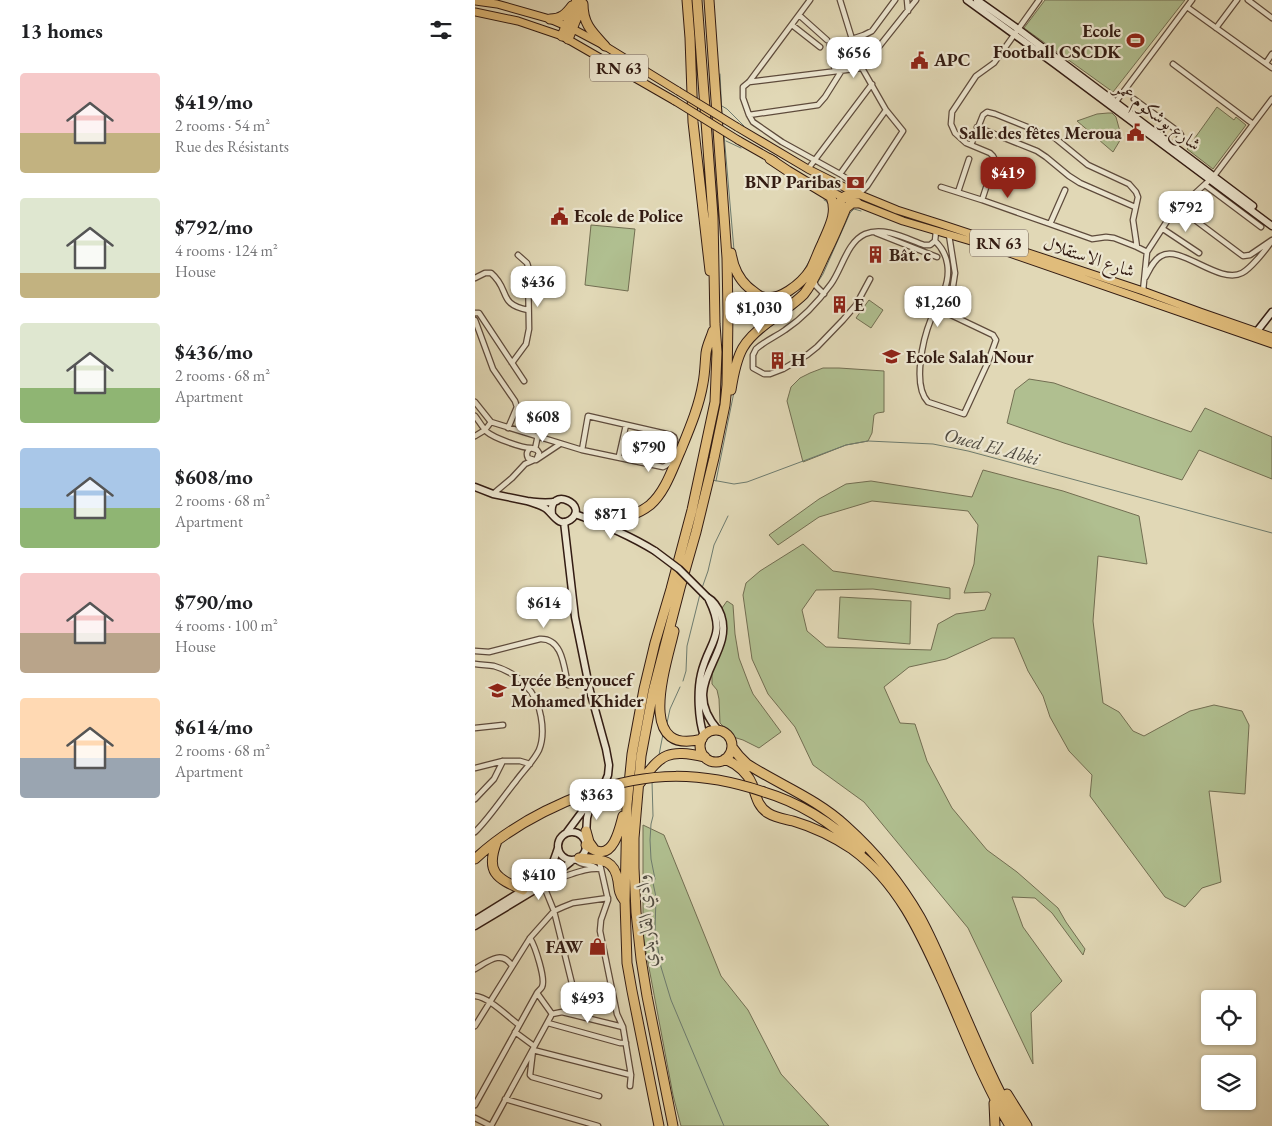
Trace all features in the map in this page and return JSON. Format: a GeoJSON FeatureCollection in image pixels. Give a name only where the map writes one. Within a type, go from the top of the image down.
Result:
{"type":"FeatureCollection","features":[{"type":"Feature","properties":{"kind":"highway"},"geometry":{"type":"LineString","coordinates":[[659,1126],[627,963],[625,901],[627,804],[632,754],[644,689],[692,510],[715,402],[717,352],[715,324],[693,122],[690,38],[686,0]]}},
{"type":"Feature","properties":{"kind":"highway"},"geometry":{"type":"LineString","coordinates":[[599,523],[631,516],[642,510],[650,505],[665,486],[699,402],[704,382],[706,352],[715,324],[713,216],[697,0]]}},
{"type":"Feature","properties":{"kind":"highway"},"geometry":{"type":"LineString","coordinates":[[673,1126],[647,996],[636,912],[634,838],[641,756],[648,716],[674,608],[703,504],[725,404],[728,314],[727,258],[709,0]]}},
{"type":"Feature","properties":{"kind":"highway"},"geometry":{"type":"LineString","coordinates":[[550,19],[563,16],[580,1]]}},
{"type":"Feature","properties":{"kind":"highway"},"geometry":{"type":"LineString","coordinates":[[565,37],[580,1]]}},
{"type":"Feature","properties":{"kind":"highway"},"geometry":{"type":"LineString","coordinates":[[580,1],[585,22],[605,46]]}},
{"type":"Feature","properties":{"kind":"highway"},"geometry":{"type":"LineString","coordinates":[[719,148],[732,260],[737,274],[746,285],[762,297],[788,292],[801,282],[811,268],[834,215],[851,197]]}},
{"type":"Feature","properties":{"kind":"highway"},"geometry":{"type":"LineString","coordinates":[[771,159],[831,197],[834,215]]}},
{"type":"Feature","properties":{"kind":"highway"},"geometry":{"type":"LineString","coordinates":[[703,504],[719,452],[734,374],[742,347],[758,331],[793,304],[816,283],[851,197]]}},
{"type":"Feature","properties":{"kind":"highway"},"geometry":{"type":"LineString","coordinates":[[674,608],[674,632],[659,707],[661,720],[667,732],[679,740],[688,742],[703,737],[709,732],[718,730],[725,733],[729,737],[732,747],[747,764],[819,805],[845,825],[865,845],[921,934],[993,1095],[1010,1126]]}},
{"type":"Feature","properties":{"kind":"highway"},"geometry":{"type":"LineString","coordinates":[[703,737],[700,748],[705,757]]}},
{"type":"Feature","properties":{"kind":"highway"},"geometry":{"type":"LineString","coordinates":[[639,786],[657,762],[668,755],[682,752],[705,757],[713,761],[720,761],[725,759],[732,747]]}},
{"type":"Feature","properties":{"kind":"highway"},"geometry":{"type":"LineString","coordinates":[[725,759],[744,772],[752,786],[758,803],[766,812],[805,825],[829,836],[877,865]]}},
{"type":"Feature","properties":{"kind":"highway"},"geometry":{"type":"LineString","coordinates":[[475,859],[518,826],[540,814],[590,795],[609,785],[631,780],[675,776],[698,777],[742,785],[787,800],[819,817],[838,830],[901,888],[927,930],[999,1080],[1027,1126]]}},
{"type":"Feature","properties":{"kind":"highway"},"geometry":{"type":"LineString","coordinates":[[586,843],[595,851],[601,852],[611,847],[627,804]]}},
{"type":"Feature","properties":{"kind":"highway"},"geometry":{"type":"LineString","coordinates":[[586,831],[589,842],[595,851]]}},
{"type":"Feature","properties":{"kind":"highway"},"geometry":{"type":"LineString","coordinates":[[497,841],[492,858],[494,872],[504,881],[523,890]]}},
{"type":"Feature","properties":{"kind":"highway"},"geometry":{"type":"LineString","coordinates":[[576,859],[599,866],[607,862],[614,868],[617,874],[620,894],[625,901]]}},
{"type":"Feature","properties":{"kind":"highway"},"geometry":{"type":"LineString","coordinates":[[940,956],[992,1077],[1018,1126]]}},
{"type":"Feature","properties":{"kind":"highway"},"geometry":{"type":"LineString","coordinates":[[993,1095],[995,1126]]}},
{"type":"Feature","properties":{"kind":"main road","name":"RN 63"},"geometry":{"type":"LineString","coordinates":[[475,1],[497,4],[550,19],[605,46]]}},
{"type":"Feature","properties":{"kind":"main road","name":"RN 63"},"geometry":{"type":"LineString","coordinates":[[475,12],[518,21],[565,37]]}},
{"type":"Feature","properties":{"kind":"main road","name":"شارع الاستقلال"},"geometry":{"type":"LineString","coordinates":[[565,37],[771,159],[851,197],[941,224],[1143,290],[1254,334],[1269,336]]}},
{"type":"Feature","properties":{"kind":"main road","name":"شارع الاستقلال"},"geometry":{"type":"LineString","coordinates":[[605,46],[851,197]]}},
{"type":"Feature","properties":{"kind":"main road","name":"RN 63"},"geometry":{"type":"LineString","coordinates":[[851,197],[902,221],[998,249],[1254,334]]}},
{"type":"Feature","properties":{"kind":"main road","name":"RN 63"},"geometry":{"type":"LineString","coordinates":[[1269,336],[1272,344]]}},
{"type":"Feature","properties":{"kind":"street"},"geometry":{"type":"LineString","coordinates":[[810,0],[749,82],[743,87],[743,98],[753,122],[782,142],[840,174],[851,197],[903,131],[886,110],[863,68],[840,0]]}},
{"type":"Feature","properties":{"kind":"street"},"geometry":{"type":"LineString","coordinates":[[852,40],[872,31],[895,0]]}},
{"type":"Feature","properties":{"kind":"street"},"geometry":{"type":"LineString","coordinates":[[907,0],[908,11]]}},
{"type":"Feature","properties":{"kind":"street"},"geometry":{"type":"LineString","coordinates":[[749,82],[863,68],[917,0]]}},
{"type":"Feature","properties":{"kind":"street"},"geometry":{"type":"LineString","coordinates":[[967,0],[1016,31]]}},
{"type":"Feature","properties":{"kind":"street","name":"شارع بوشكوم عمر"},"geometry":{"type":"LineString","coordinates":[[977,0],[1113,104],[1174,146],[1210,180],[1272,221]]}},
{"type":"Feature","properties":{"kind":"street"},"geometry":{"type":"LineString","coordinates":[[982,200],[995,160],[990,153],[963,141],[952,128],[952,112],[976,76],[995,63],[1039,0]]}},
{"type":"Feature","properties":{"kind":"street"},"geometry":{"type":"LineString","coordinates":[[1192,0],[1113,104],[1272,226]]}},
{"type":"Feature","properties":{"kind":"street"},"geometry":{"type":"LineString","coordinates":[[1216,28],[1237,0]]}},
{"type":"Feature","properties":{"kind":"street"},"geometry":{"type":"LineString","coordinates":[[1248,0],[1272,18]]}},
{"type":"Feature","properties":{"kind":"street"},"geometry":{"type":"LineString","coordinates":[[1187,8],[1272,68]]}},
{"type":"Feature","properties":{"kind":"street"},"geometry":{"type":"LineString","coordinates":[[799,15],[827,40]]}},
{"type":"Feature","properties":{"kind":"street"},"geometry":{"type":"LineString","coordinates":[[792,24],[820,47]]}},
{"type":"Feature","properties":{"kind":"street"},"geometry":{"type":"LineString","coordinates":[[830,45],[835,71]]}},
{"type":"Feature","properties":{"kind":"street"},"geometry":{"type":"LineString","coordinates":[[1266,63],[1272,54]]}},
{"type":"Feature","properties":{"kind":"street"},"geometry":{"type":"LineString","coordinates":[[1173,64],[1253,124]]}},
{"type":"Feature","properties":{"kind":"street"},"geometry":{"type":"LineString","coordinates":[[749,115],[818,105],[842,70]]}},
{"type":"Feature","properties":{"kind":"street"},"geometry":{"type":"LineString","coordinates":[[808,169],[872,84]]}},
{"type":"Feature","properties":{"kind":"street"},"geometry":{"type":"LineString","coordinates":[[1143,290],[1147,252],[1169,218],[1210,180],[1272,98]]}},
{"type":"Feature","properties":{"kind":"street"},"geometry":{"type":"LineString","coordinates":[[1134,100],[1179,132],[1180,138],[1174,146]]}},
{"type":"Feature","properties":{"kind":"street"},"geometry":{"type":"LineString","coordinates":[[840,174],[886,110]]}},
{"type":"Feature","properties":{"kind":"street"},"geometry":{"type":"LineString","coordinates":[[971,145],[977,127],[983,115],[987,112],[1055,138],[1088,165],[1129,184],[1136,192],[1138,197],[1133,220],[1137,247]]}},
{"type":"Feature","properties":{"kind":"street"},"geometry":{"type":"LineString","coordinates":[[977,127],[1037,151],[1080,183],[1135,207]]}},
{"type":"Feature","properties":{"kind":"street"},"geometry":{"type":"LineString","coordinates":[[958,192],[969,159]]}},
{"type":"Feature","properties":{"kind":"street"},"geometry":{"type":"LineString","coordinates":[[1210,180],[1261,227]]}},
{"type":"Feature","properties":{"kind":"street"},"geometry":{"type":"LineString","coordinates":[[941,187],[1091,239],[1114,238],[1147,252]]}},
{"type":"Feature","properties":{"kind":"street"},"geometry":{"type":"LineString","coordinates":[[1050,224],[1065,190]]}},
{"type":"Feature","properties":{"kind":"street"},"geometry":{"type":"LineString","coordinates":[[1179,208],[1243,256],[1251,255],[1272,240]]}},
{"type":"Feature","properties":{"kind":"street"},"geometry":{"type":"LineString","coordinates":[[1163,229],[1199,253]]}},
{"type":"Feature","properties":{"kind":"street"},"geometry":{"type":"LineString","coordinates":[[870,279],[856,305],[817,347],[807,355],[771,374],[764,374],[753,368],[753,355],[756,349],[799,319],[824,294],[833,282],[855,241],[860,237],[872,232],[890,233],[930,245],[935,241],[936,231]]}},
{"type":"Feature","properties":{"kind":"street"},"geometry":{"type":"LineString","coordinates":[[872,232],[937,257]]}},
{"type":"Feature","properties":{"kind":"street"},"geometry":{"type":"LineString","coordinates":[[935,241],[947,258],[947,278],[944,292],[931,318],[926,335],[919,380],[925,399],[928,402],[964,414],[989,362],[996,340],[993,335],[951,315],[949,312],[955,273],[949,235]]}},
{"type":"Feature","properties":{"kind":"street"},"geometry":{"type":"LineString","coordinates":[[1145,278],[1155,261],[1160,256],[1166,254],[1179,256],[1223,274],[1233,276],[1241,274],[1249,268],[1272,240]]}},
{"type":"Feature","properties":{"kind":"street"},"geometry":{"type":"LineString","coordinates":[[512,363],[526,344],[529,328],[528,266],[518,255]]}},
{"type":"Feature","properties":{"kind":"street"},"geometry":{"type":"LineString","coordinates":[[475,278],[485,273],[491,273],[503,287],[506,299],[511,304],[528,310]]}},
{"type":"Feature","properties":{"kind":"street"},"geometry":{"type":"LineString","coordinates":[[816,283],[824,294]]}},
{"type":"Feature","properties":{"kind":"street"},"geometry":{"type":"LineString","coordinates":[[1254,334],[1272,312]]}},
{"type":"Feature","properties":{"kind":"street"},"geometry":{"type":"LineString","coordinates":[[475,313],[479,313],[524,381]]}},
{"type":"Feature","properties":{"kind":"street"},"geometry":{"type":"LineString","coordinates":[[475,320],[491,364],[517,407],[508,428]]}},
{"type":"Feature","properties":{"kind":"street"},"geometry":{"type":"LineString","coordinates":[[475,402],[491,422],[582,450],[638,461],[665,466],[669,463],[675,440],[673,436],[588,416],[582,450]]}},
{"type":"Feature","properties":{"kind":"street"},"geometry":{"type":"LineString","coordinates":[[475,416],[491,435],[522,448],[533,448],[539,453],[535,459]]}},
{"type":"Feature","properties":{"kind":"street"},"geometry":{"type":"LineString","coordinates":[[475,436],[485,430],[491,422]]}},
{"type":"Feature","properties":{"kind":"street"},"geometry":{"type":"LineString","coordinates":[[619,456],[626,425]]}},
{"type":"Feature","properties":{"kind":"street"},"geometry":{"type":"LineString","coordinates":[[638,461],[647,430]]}},
{"type":"Feature","properties":{"kind":"street"},"geometry":{"type":"LineString","coordinates":[[525,464],[528,450],[533,448],[538,435]]}},
{"type":"Feature","properties":{"kind":"street"},"geometry":{"type":"LineString","coordinates":[[493,494],[525,464],[560,444]]}},
{"type":"Feature","properties":{"kind":"street"},"geometry":{"type":"LineString","coordinates":[[522,448],[529,459],[535,459]]}},
{"type":"Feature","properties":{"kind":"street"},"geometry":{"type":"LineString","coordinates":[[475,486],[493,494],[527,501],[551,503],[561,499],[569,500],[574,506],[575,514],[571,520],[565,522],[557,520],[543,507],[527,501]]}},
{"type":"Feature","properties":{"kind":"street"},"geometry":{"type":"LineString","coordinates":[[552,514],[553,506],[557,501]]}},
{"type":"Feature","properties":{"kind":"street"},"geometry":{"type":"LineString","coordinates":[[575,514],[634,538],[655,551],[679,569],[717,607],[722,617],[721,641],[707,676],[704,688],[704,701],[707,713],[718,730]]}},
{"type":"Feature","properties":{"kind":"street"},"geometry":{"type":"LineString","coordinates":[[475,920],[534,884],[549,870],[553,864],[560,838],[567,832],[590,795],[604,785],[609,770],[609,760],[591,698],[575,618],[565,522]]}},
{"type":"Feature","properties":{"kind":"street"},"geometry":{"type":"LineString","coordinates":[[703,737],[699,695],[700,681],[703,666],[714,641],[717,626],[715,614],[707,597]]}},
{"type":"Feature","properties":{"kind":"street"},"geometry":{"type":"LineString","coordinates":[[475,651],[489,652],[546,638],[556,644],[560,650],[568,685]]}},
{"type":"Feature","properties":{"kind":"street"},"geometry":{"type":"LineString","coordinates":[[475,664],[494,666],[521,680],[537,700],[542,725],[539,750],[493,812],[475,832]]}},
{"type":"Feature","properties":{"kind":"street"},"geometry":{"type":"LineString","coordinates":[[475,728],[503,725]]}},
{"type":"Feature","properties":{"kind":"street"},"geometry":{"type":"LineString","coordinates":[[475,762],[475,768],[503,761],[521,761],[530,764]]}},
{"type":"Feature","properties":{"kind":"street"},"geometry":{"type":"LineString","coordinates":[[475,799],[494,779],[503,761]]}},
{"type":"Feature","properties":{"kind":"street"},"geometry":{"type":"LineString","coordinates":[[475,926],[545,882],[583,854],[586,843],[590,795]]}},
{"type":"Feature","properties":{"kind":"street"},"geometry":{"type":"LineString","coordinates":[[567,832],[580,834],[586,843]]}},
{"type":"Feature","properties":{"kind":"street"},"geometry":{"type":"LineString","coordinates":[[558,848],[565,858],[576,859]]}},
{"type":"Feature","properties":{"kind":"street"},"geometry":{"type":"LineString","coordinates":[[545,882],[580,870],[599,866],[608,898],[608,905],[601,920],[600,931],[617,1014],[626,1042],[631,1075],[630,1086]]}},
{"type":"Feature","properties":{"kind":"street"},"geometry":{"type":"LineString","coordinates":[[545,882],[580,1016]]}},
{"type":"Feature","properties":{"kind":"street"},"geometry":{"type":"LineString","coordinates":[[475,1026],[530,938],[553,911],[573,904],[608,898]]}},
{"type":"Feature","properties":{"kind":"street"},"geometry":{"type":"LineString","coordinates":[[475,1105],[537,993],[543,986],[534,944],[530,938]]}},
{"type":"Feature","properties":{"kind":"street"},"geometry":{"type":"LineString","coordinates":[[475,969],[497,958],[505,959],[512,966]]}},
{"type":"Feature","properties":{"kind":"street"},"geometry":{"type":"LineString","coordinates":[[537,993],[552,1014]]}},
{"type":"Feature","properties":{"kind":"street"},"geometry":{"type":"LineString","coordinates":[[475,996],[490,1002],[519,1025]]}},
{"type":"Feature","properties":{"kind":"street"},"geometry":{"type":"LineString","coordinates":[[475,1118],[491,1126],[552,1014],[563,1012],[623,1028]]}},
{"type":"Feature","properties":{"kind":"street"},"geometry":{"type":"LineString","coordinates":[[548,1023],[620,1043],[626,1042]]}},
{"type":"Feature","properties":{"kind":"street"},"geometry":{"type":"LineString","coordinates":[[515,1032],[534,1048],[631,1075]]}},
{"type":"Feature","properties":{"kind":"street"},"geometry":{"type":"LineString","coordinates":[[534,1048],[530,1071],[532,1077],[599,1096]]}},
{"type":"Feature","properties":{"kind":"street"},"geometry":{"type":"LineString","coordinates":[[505,1099],[598,1126]]}},
{"type":"Feature","properties":{"kind":"green space"},"geometry":{"type":"Polygon","coordinates":[[[1045,0],[1185,0],[1113,92],[1024,28],[1045,0]]]}},
{"type":"Feature","properties":{"kind":"green space"},"geometry":{"type":"Polygon","coordinates":[[[1217,107],[1234,120],[1236,117],[1246,125],[1213,169],[1187,149],[1217,107]]]}},
{"type":"Feature","properties":{"kind":"green space"},"geometry":{"type":"Polygon","coordinates":[[[1112,113],[1116,117],[1122,137],[1113,152],[1077,121],[1097,114],[1112,113]]]}},
{"type":"Feature","properties":{"kind":"green space"},"geometry":{"type":"Polygon","coordinates":[[[591,225],[635,229],[628,291],[585,285],[591,225]]]}},
{"type":"Feature","properties":{"kind":"green space"},"geometry":{"type":"Polygon","coordinates":[[[869,300],[883,310],[871,328],[856,318],[869,300]]]}},
{"type":"Feature","properties":{"kind":"green space"},"geometry":{"type":"Polygon","coordinates":[[[823,368],[884,371],[884,412],[874,415],[872,433],[868,441],[846,445],[803,462],[787,401],[791,387],[800,378],[823,368]]]}},
{"type":"Feature","properties":{"kind":"green space"},"geometry":{"type":"Polygon","coordinates":[[[1029,379],[1054,383],[1191,432],[1205,408],[1272,437],[1272,479],[1199,450],[1182,480],[1007,423],[1015,390],[1029,379]]]}},
{"type":"Feature","properties":{"kind":"green space"},"geometry":{"type":"Polygon","coordinates":[[[983,470],[1063,491],[1139,516],[1147,564],[1098,556],[1093,621],[1103,703],[1119,712],[1133,731],[1144,736],[1190,711],[1214,705],[1242,711],[1249,725],[1245,794],[1209,791],[1221,882],[1202,888],[1185,907],[1165,897],[1090,796],[1092,775],[1069,751],[1050,717],[1043,696],[1028,671],[1014,638],[992,638],[946,659],[909,667],[884,687],[900,723],[915,724],[927,761],[952,808],[987,850],[1017,872],[1058,908],[1085,949],[1083,955],[1052,913],[1035,898],[1012,897],[1023,927],[1062,981],[1031,1013],[1033,1064],[968,928],[864,802],[813,765],[795,727],[768,694],[752,659],[743,595],[746,583],[760,571],[803,544],[833,571],[950,588],[950,599],[873,589],[816,590],[802,610],[807,631],[826,647],[931,650],[938,624],[956,614],[985,610],[991,594],[988,592],[964,593],[974,564],[978,525],[968,511],[872,501],[819,517],[778,545],[769,535],[819,499],[846,484],[871,481],[972,497],[983,470]]]}},
{"type":"Feature","properties":{"kind":"green space"},"geometry":{"type":"Polygon","coordinates":[[[840,597],[911,601],[910,644],[838,638],[840,597]]]}},
{"type":"Feature","properties":{"kind":"green space"},"geometry":{"type":"Polygon","coordinates":[[[727,601],[733,605],[739,658],[750,687],[753,694],[781,732],[759,748],[730,736],[720,723],[719,699],[717,690],[712,684],[712,671],[725,628],[722,608],[727,601]]]}},
{"type":"Feature","properties":{"kind":"green space"},"geometry":{"type":"Polygon","coordinates":[[[643,825],[664,835],[721,976],[748,1010],[781,1074],[829,1126],[681,1126],[673,1095],[643,936],[643,825]]]}},
{"type":"Feature","properties":{"kind":"waterway"},"geometry":{"type":"LineString","coordinates":[[720,74],[722,115]]}},
{"type":"Feature","properties":{"kind":"waterway"},"geometry":{"type":"LineString","coordinates":[[722,106],[744,126]]}},
{"type":"Feature","properties":{"kind":"waterway"},"geometry":{"type":"LineString","coordinates":[[724,134],[734,250]]}},
{"type":"Feature","properties":{"kind":"waterway"},"geometry":{"type":"LineString","coordinates":[[726,141],[741,148]]}},
{"type":"Feature","properties":{"kind":"waterway"},"geometry":{"type":"LineString","coordinates":[[824,200],[829,205]]}},
{"type":"Feature","properties":{"kind":"waterway"},"geometry":{"type":"LineString","coordinates":[[816,285],[823,274],[850,213],[854,209],[861,211]]}},
{"type":"Feature","properties":{"kind":"waterway"},"geometry":{"type":"LineString","coordinates":[[820,238],[827,221]]}},
{"type":"Feature","properties":{"kind":"waterway"},"geometry":{"type":"LineString","coordinates":[[802,274],[811,258]]}},
{"type":"Feature","properties":{"kind":"waterway"},"geometry":{"type":"LineString","coordinates":[[754,341],[794,310],[806,298]]}},
{"type":"Feature","properties":{"kind":"waterway"},"geometry":{"type":"LineString","coordinates":[[716,481],[734,392]]}},
{"type":"Feature","properties":{"kind":"waterway","name":"Oued El Abki"},"geometry":{"type":"LineString","coordinates":[[712,480],[734,484],[747,482],[846,445],[868,441],[933,444],[968,451],[1272,533]]}},
{"type":"Feature","properties":{"kind":"waterway","name":"وادي القاريدي"},"geometry":{"type":"LineString","coordinates":[[702,588],[714,545],[728,516]]}},
{"type":"Feature","properties":{"kind":"waterway","name":"وادي القاريدي"},"geometry":{"type":"LineString","coordinates":[[683,681],[686,671],[687,646],[700,594]]}},
{"type":"Feature","properties":{"kind":"waterway","name":"وادي القاريدي"},"geometry":{"type":"LineString","coordinates":[[667,723],[670,709],[680,687]]}},
{"type":"Feature","properties":{"kind":"waterway","name":"وادي القاريدي"},"geometry":{"type":"LineString","coordinates":[[659,755],[663,734]]}},
{"type":"Feature","properties":{"kind":"waterway","name":"وادي القاريدي"},"geometry":{"type":"LineString","coordinates":[[652,781],[653,816],[650,840],[655,879],[653,883],[656,897],[655,930],[661,967],[671,1000],[724,1126]]}},
{"type":"Feature","properties":{"kind":"place","name":"Ecole Football CSCDK"},"geometry":{"type":"Point","coordinates":[1135,41]}},
{"type":"Feature","properties":{"kind":"place","name":"APC"},"geometry":{"type":"Point","coordinates":[920,60]}},
{"type":"Feature","properties":{"kind":"place","name":"Salle des fêtes Meroua"},"geometry":{"type":"Point","coordinates":[1136,133]}},
{"type":"Feature","properties":{"kind":"place","name":"BNP Paribas"},"geometry":{"type":"Point","coordinates":[855,182]}},
{"type":"Feature","properties":{"kind":"place","name":"Ecole de Police"},"geometry":{"type":"Point","coordinates":[560,216]}},
{"type":"Feature","properties":{"kind":"place","name":"Bât. c"},"geometry":{"type":"Point","coordinates":[875,255]}},
{"type":"Feature","properties":{"kind":"place","name":"E"},"geometry":{"type":"Point","coordinates":[840,305]}},
{"type":"Feature","properties":{"kind":"place","name":"Ecole Salah Nour"},"geometry":{"type":"Point","coordinates":[892,357]}},
{"type":"Feature","properties":{"kind":"place","name":"H"},"geometry":{"type":"Point","coordinates":[777,360]}},
{"type":"Feature","properties":{"kind":"place","name":"Lycée Benyoucef Mohamed Khider"},"geometry":{"type":"Point","coordinates":[497,690]}},
{"type":"Feature","properties":{"kind":"place","name":"FAW"},"geometry":{"type":"Point","coordinates":[597,947]}}]}
